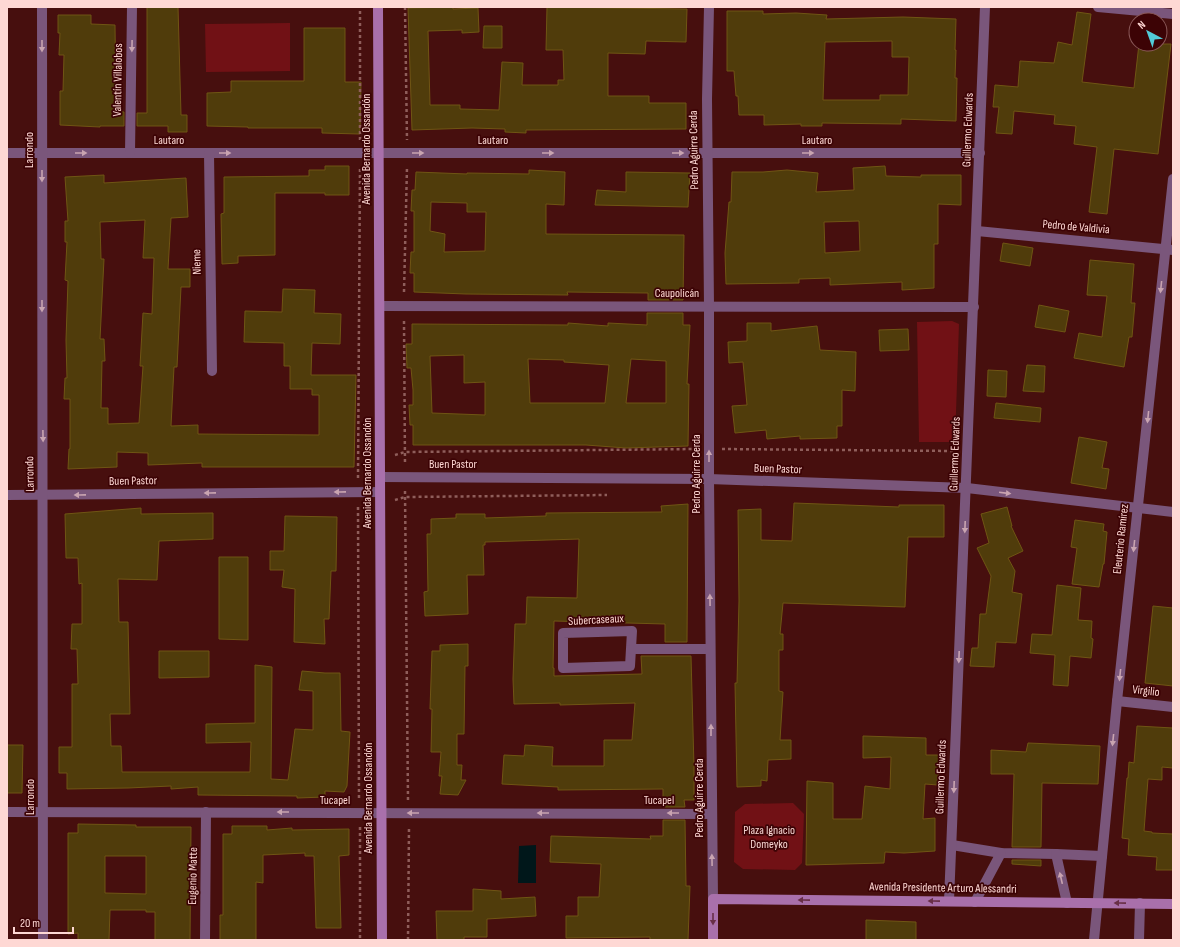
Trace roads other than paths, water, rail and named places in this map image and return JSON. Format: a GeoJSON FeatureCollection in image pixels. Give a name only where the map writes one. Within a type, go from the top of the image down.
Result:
{"type":"FeatureCollection","features":[{"type":"Feature","properties":{"kind":"main road","name":"Avenida Bernardo Ossandón"},"geometry":{"type":"LineString","coordinates":[[378,7],[382,940]]}},
{"type":"Feature","properties":{"kind":"main road","name":"Avenida Presidente Arturo Alessandri"},"geometry":{"type":"LineString","coordinates":[[713,899],[1173,904]]}},
{"type":"Feature","properties":{"kind":"main road","name":"Pedro Aguirre Cerda"},"geometry":{"type":"LineString","coordinates":[[713,899],[713,940]]}},
{"type":"Feature","properties":{"kind":"street","name":"Larrondo"},"geometry":{"type":"LineString","coordinates":[[42,7],[44,496],[43,940]]}},
{"type":"Feature","properties":{"kind":"street","name":"Valentín Villalobos"},"geometry":{"type":"LineString","coordinates":[[130,153],[132,7]]}},
{"type":"Feature","properties":{"kind":"street","name":"Pedro Aguirre Cerda"},"geometry":{"type":"LineString","coordinates":[[709,7],[707,153],[713,899]]}},
{"type":"Feature","properties":{"kind":"street","name":"Guillermo Edwards"},"geometry":{"type":"LineString","coordinates":[[949,901],[985,7]]}},
{"type":"Feature","properties":{"kind":"street"},"geometry":{"type":"LineString","coordinates":[[1098,7],[1173,14]]}},
{"type":"Feature","properties":{"kind":"street","name":"Lautaro"},"geometry":{"type":"LineString","coordinates":[[7,153],[980,153]]}},
{"type":"Feature","properties":{"kind":"street","name":"Nieme"},"geometry":{"type":"LineString","coordinates":[[208,153],[212,370]]}},
{"type":"Feature","properties":{"kind":"street","name":"Eleuterio Ramírez"},"geometry":{"type":"LineString","coordinates":[[1094,940],[1117,701],[1169,249],[1173,179]]}},
{"type":"Feature","properties":{"kind":"street","name":"Pedro de Valdivia"},"geometry":{"type":"LineString","coordinates":[[977,231],[1169,249]]}},
{"type":"Feature","properties":{"kind":"street","name":"Caupolicán"},"geometry":{"type":"LineString","coordinates":[[380,306],[974,306]]}},
{"type":"Feature","properties":{"kind":"street","name":"Buen Pastor"},"geometry":{"type":"LineString","coordinates":[[380,477],[709,479],[966,488],[1173,512]]}},
{"type":"Feature","properties":{"kind":"street","name":"Buen Pastor"},"geometry":{"type":"LineString","coordinates":[[7,496],[379,492]]}},
{"type":"Feature","properties":{"kind":"street","name":"Subercaseaux"},"geometry":{"type":"LineString","coordinates":[[632,631],[632,649],[630,666],[563,668],[563,633],[632,631]]}},
{"type":"Feature","properties":{"kind":"street"},"geometry":{"type":"LineString","coordinates":[[632,649],[710,649]]}},
{"type":"Feature","properties":{"kind":"street","name":"Virgilio"},"geometry":{"type":"LineString","coordinates":[[1117,701],[1173,707]]}},
{"type":"Feature","properties":{"kind":"street","name":"Tucapel"},"geometry":{"type":"LineString","coordinates":[[7,812],[712,814]]}},
{"type":"Feature","properties":{"kind":"street","name":"Eugenio Matte"},"geometry":{"type":"LineString","coordinates":[[205,940],[206,812]]}},
{"type":"Feature","properties":{"kind":"street"},"geometry":{"type":"LineString","coordinates":[[952,845],[1001,854],[1102,856]]}},
{"type":"Feature","properties":{"kind":"street"},"geometry":{"type":"LineString","coordinates":[[975,902],[1001,854]]}},
{"type":"Feature","properties":{"kind":"street"},"geometry":{"type":"LineString","coordinates":[[1056,854],[1067,903]]}},
{"type":"Feature","properties":{"kind":"street"},"geometry":{"type":"LineString","coordinates":[[1139,940],[1140,903]]}},
{"type":"Feature","properties":{"kind":"water"},"geometry":{"type":"Polygon","coordinates":[[[536,845],[536,883],[518,883],[519,846],[536,845]]]}},
{"type":"Feature","properties":{"kind":"park label","name":"Plaza Ignacio Domeyko"},"geometry":{"type":"Point","coordinates":[769,837]}}]}
